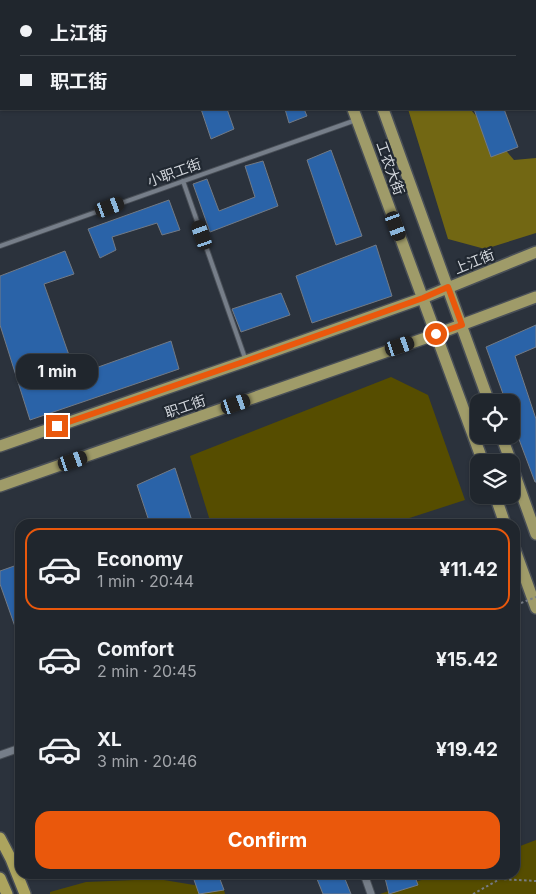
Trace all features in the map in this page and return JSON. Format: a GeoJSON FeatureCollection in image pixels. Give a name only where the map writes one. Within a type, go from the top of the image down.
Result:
{"type":"FeatureCollection","features":[{"type":"Feature","properties":{"kind":"highway"},"geometry":{"type":"LineString","coordinates":[[0,838],[15,869]]}},
{"type":"Feature","properties":{"kind":"highway"},"geometry":{"type":"LineString","coordinates":[[0,878],[7,894]]}},
{"type":"Feature","properties":{"kind":"highway"},"geometry":{"type":"LineString","coordinates":[[19,879],[25,894]]}},
{"type":"Feature","properties":{"kind":"main road","name":"工农大街"},"geometry":{"type":"LineString","coordinates":[[383,110],[486,394]]}},
{"type":"Feature","properties":{"kind":"main road","name":"工农大街"},"geometry":{"type":"LineString","coordinates":[[354,114],[480,454]]}},
{"type":"Feature","properties":{"kind":"main road","name":"上江街"},"geometry":{"type":"LineString","coordinates":[[423,298],[536,252]]}},
{"type":"Feature","properties":{"kind":"main road","name":"职工街"},"geometry":{"type":"LineString","coordinates":[[0,446],[423,298]]}},
{"type":"Feature","properties":{"kind":"main road"},"geometry":{"type":"LineString","coordinates":[[436,334],[536,298]]}},
{"type":"Feature","properties":{"kind":"main road","name":"职工街"},"geometry":{"type":"LineString","coordinates":[[0,486],[436,334]]}},
{"type":"Feature","properties":{"kind":"main road"},"geometry":{"type":"LineString","coordinates":[[520,489],[536,534]]}},
{"type":"Feature","properties":{"kind":"main road"},"geometry":{"type":"LineString","coordinates":[[498,504],[503,519]]}},
{"type":"Feature","properties":{"kind":"main road"},"geometry":{"type":"LineString","coordinates":[[520,564],[536,608]]}},
{"type":"Feature","properties":{"kind":"street"},"geometry":{"type":"LineString","coordinates":[[0,755],[15,750]]}},
{"type":"Feature","properties":{"kind":"street"},"geometry":{"type":"LineString","coordinates":[[366,879],[371,894]]}},
{"type":"Feature","properties":{"kind":"lane","name":"小职工街"},"geometry":{"type":"LineString","coordinates":[[0,246],[183,181],[354,114]]}},
{"type":"Feature","properties":{"kind":"lane"},"geometry":{"type":"LineString","coordinates":[[183,181],[246,361]]}},
{"type":"Feature","properties":{"kind":"path"},"geometry":{"type":"LineString","coordinates":[[521,603],[536,597]]}},
{"type":"Feature","properties":{"kind":"path"},"geometry":{"type":"LineString","coordinates":[[473,894],[498,879]]}},
{"type":"Feature","properties":{"kind":"path"},"geometry":{"type":"LineString","coordinates":[[512,879],[536,881]]}},
{"type":"Feature","properties":{"kind":"shaded area"},"geometry":{"type":"Polygon","coordinates":[[[408,110],[471,110],[514,160],[536,158],[536,233],[485,249],[448,239],[408,110]]]}},
{"type":"Feature","properties":{"kind":"shaded area"},"geometry":{"type":"Polygon","coordinates":[[[391,377],[428,395],[465,500],[406,519],[209,519],[190,456],[391,377]]]}},
{"type":"Feature","properties":{"kind":"shaded area"},"geometry":{"type":"Polygon","coordinates":[[[536,840],[536,894],[380,894],[424,879],[520,879],[520,846],[536,840]]]}},
{"type":"Feature","properties":{"kind":"shaded area"},"geometry":{"type":"Polygon","coordinates":[[[158,879],[224,890],[225,894],[50,894],[50,892],[86,882],[158,879]]]}},
{"type":"Feature","properties":{"kind":"building"},"geometry":{"type":"Polygon","coordinates":[[[201,110],[227,110],[234,129],[211,139],[201,110]]]}},
{"type":"Feature","properties":{"kind":"building"},"geometry":{"type":"Polygon","coordinates":[[[285,110],[304,110],[307,116],[289,123],[285,110]]]}},
{"type":"Feature","properties":{"kind":"building"},"geometry":{"type":"Polygon","coordinates":[[[474,110],[504,110],[518,147],[491,157],[474,110]]]}},
{"type":"Feature","properties":{"kind":"building"},"geometry":{"type":"Polygon","coordinates":[[[331,150],[362,236],[336,245],[307,160],[331,150]]]}},
{"type":"Feature","properties":{"kind":"building"},"geometry":{"type":"Polygon","coordinates":[[[263,161],[278,206],[210,232],[193,184],[207,179],[219,211],[255,197],[245,166],[263,161]]]}},
{"type":"Feature","properties":{"kind":"building"},"geometry":{"type":"Polygon","coordinates":[[[169,200],[180,230],[162,235],[157,223],[112,237],[116,250],[100,258],[88,229],[169,200]]]}},
{"type":"Feature","properties":{"kind":"building"},"geometry":{"type":"Polygon","coordinates":[[[376,245],[392,296],[312,323],[296,276],[376,245]]]}},
{"type":"Feature","properties":{"kind":"building"},"geometry":{"type":"Polygon","coordinates":[[[65,251],[74,274],[44,284],[76,375],[171,341],[179,369],[30,420],[0,325],[0,276],[65,251]]]}},
{"type":"Feature","properties":{"kind":"building"},"geometry":{"type":"Polygon","coordinates":[[[281,293],[290,315],[241,332],[232,309],[281,293]]]}},
{"type":"Feature","properties":{"kind":"building"},"geometry":{"type":"Polygon","coordinates":[[[536,325],[536,347],[515,356],[536,419],[536,482],[520,442],[520,394],[503,394],[486,347],[536,325]]]}},
{"type":"Feature","properties":{"kind":"building"},"geometry":{"type":"Polygon","coordinates":[[[175,468],[191,519],[148,519],[137,485],[175,468]]]}},
{"type":"Feature","properties":{"kind":"building"},"geometry":{"type":"Polygon","coordinates":[[[15,566],[15,627],[0,584],[0,571],[15,566]]]}},
{"type":"Feature","properties":{"kind":"building"},"geometry":{"type":"Polygon","coordinates":[[[194,879],[220,879],[224,890],[199,894],[194,879]]]}},
{"type":"Feature","properties":{"kind":"building"},"geometry":{"type":"Polygon","coordinates":[[[317,879],[345,879],[351,894],[323,894],[317,879]]]}},
{"type":"Feature","properties":{"kind":"building"},"geometry":{"type":"Polygon","coordinates":[[[385,879],[416,879],[418,885],[389,894],[385,879]]]}},
{"type":"Feature","properties":{"kind":"route"},"geometry":{"type":"LineString","coordinates":[[57,426],[246,361],[423,298],[448,287],[462,325],[436,334]]}}]}
